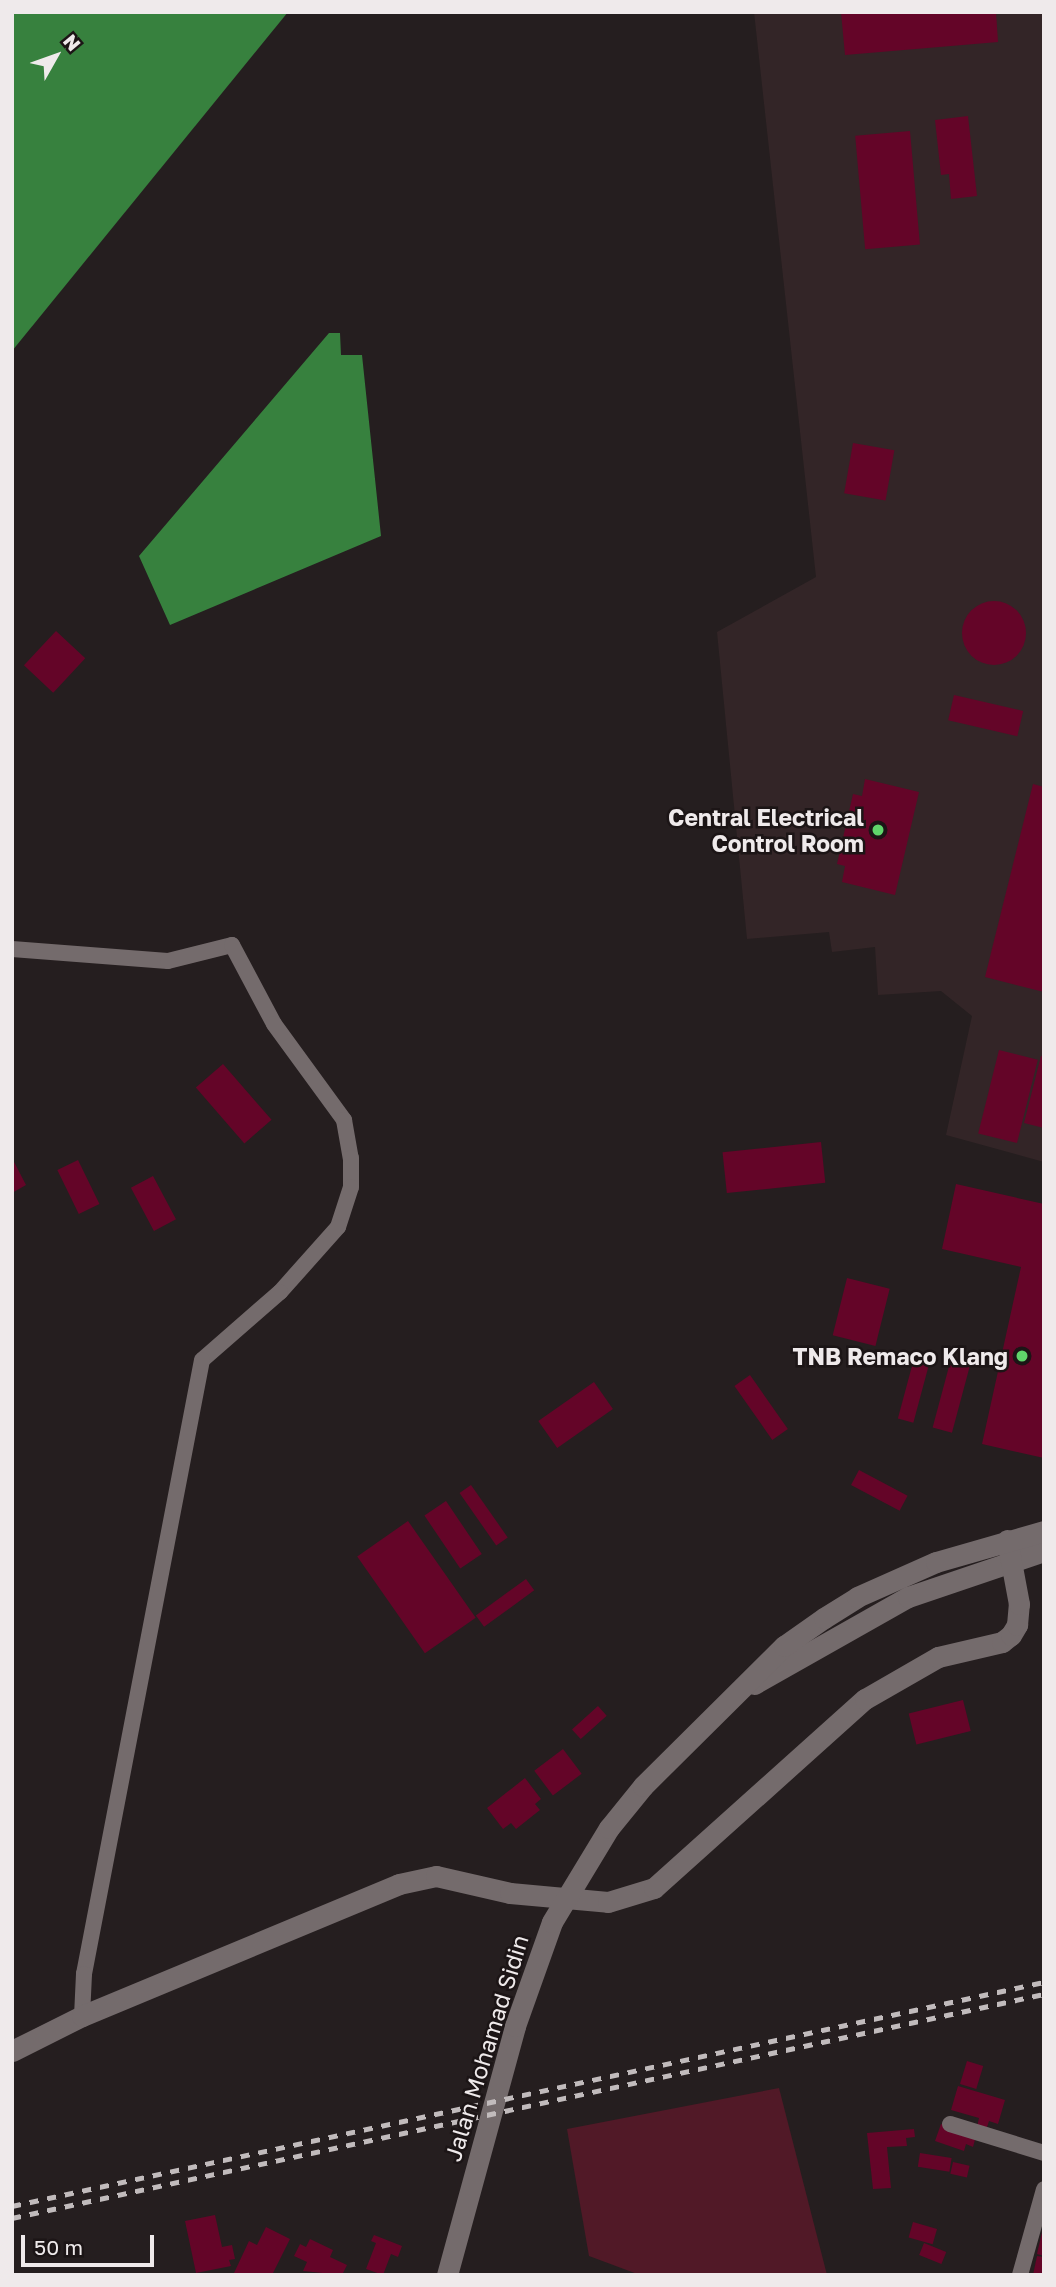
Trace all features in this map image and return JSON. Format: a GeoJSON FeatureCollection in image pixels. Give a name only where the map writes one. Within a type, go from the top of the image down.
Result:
{"type":"FeatureCollection","features":[{"type":"Feature","properties":{"kind":"street"},"geometry":{"type":"LineString","coordinates":[[12,949],[167,961],[232,945],[274,1024],[344,1120],[351,1158],[351,1187],[338,1227],[281,1292],[202,1360],[84,1973],[82,2016]]}},
{"type":"Feature","properties":{"kind":"street","name":"Jalan Mohamad Sidin"},"geometry":{"type":"LineString","coordinates":[[447,2275],[515,2026],[552,1922],[610,1828],[683,1742],[739,1692],[908,1597],[1044,1531]]}},
{"type":"Feature","properties":{"kind":"street"},"geometry":{"type":"LineString","coordinates":[[12,2051],[82,2016],[399,1884],[436,1876],[510,1893],[608,1902],[654,1888],[865,1699],[938,1657],[1002,1642],[1011,1635],[1017,1625],[1019,1604],[1009,1550]]}},
{"type":"Feature","properties":{"kind":"street","name":"Jalan Mohamad Sidin"},"geometry":{"type":"LineString","coordinates":[[1009,1550],[1044,1551]]}},
{"type":"Feature","properties":{"kind":"street"},"geometry":{"type":"LineString","coordinates":[[950,2124],[1044,2153]]}},
{"type":"Feature","properties":{"kind":"street"},"geometry":{"type":"LineString","coordinates":[[1020,2275],[1044,2189]]}},
{"type":"Feature","properties":{"kind":"shaded area"},"geometry":{"type":"Polygon","coordinates":[[[12,12],[288,12],[12,351],[12,12]]]}},
{"type":"Feature","properties":{"kind":"shaded area"},"geometry":{"type":"Polygon","coordinates":[[[754,12],[1044,12],[1044,1162],[946,1135],[972,1016],[941,991],[878,995],[875,947],[832,952],[829,932],[747,939],[717,632],[816,577],[754,12]]]}},
{"type":"Feature","properties":{"kind":"shaded area"},"geometry":{"type":"Polygon","coordinates":[[[329,333],[340,333],[341,355],[362,355],[381,536],[170,625],[139,556],[329,333]]]}},
{"type":"Feature","properties":{"kind":"shaded area"},"geometry":{"type":"Polygon","coordinates":[[[779,2088],[827,2275],[640,2275],[589,2256],[567,2129],[779,2088]]]}},
{"type":"Feature","properties":{"kind":"building"},"geometry":{"type":"Polygon","coordinates":[[[841,12],[996,12],[998,42],[845,55],[841,12]]]}},
{"type":"Feature","properties":{"kind":"building"},"geometry":{"type":"Polygon","coordinates":[[[968,116],[977,196],[951,199],[949,174],[941,175],[935,120],[968,116]]]}},
{"type":"Feature","properties":{"kind":"building"},"geometry":{"type":"Polygon","coordinates":[[[910,131],[920,245],[865,249],[855,136],[910,131]]]}},
{"type":"Feature","properties":{"kind":"building"},"geometry":{"type":"Polygon","coordinates":[[[853,443],[894,450],[886,501],[844,493],[853,443]]]}},
{"type":"Feature","properties":{"kind":"building"},"geometry":{"type":"Polygon","coordinates":[[[988,601],[1000,601],[1017,610],[1024,621],[1024,645],[1017,656],[1000,665],[988,665],[976,660],[967,651],[962,639],[962,627],[967,615],[976,606],[988,601]]]}},
{"type":"Feature","properties":{"kind":"building"},"geometry":{"type":"Polygon","coordinates":[[[56,631],[85,658],[53,693],[24,665],[56,631]]]}},
{"type":"Feature","properties":{"kind":"building"},"geometry":{"type":"Polygon","coordinates":[[[954,695],[1023,711],[1017,736],[948,720],[954,695]]]}},
{"type":"Feature","properties":{"kind":"building","name":"Central Electrical Control Room"},"geometry":{"type":"Polygon","coordinates":[[[865,779],[919,792],[895,895],[842,882],[845,866],[837,864],[853,794],[862,796],[865,779]]]}},
{"type":"Feature","properties":{"kind":"building"},"geometry":{"type":"Polygon","coordinates":[[[1033,784],[1044,787],[1044,992],[985,977],[1033,784]]]}},
{"type":"Feature","properties":{"kind":"building"},"geometry":{"type":"Polygon","coordinates":[[[999,1050],[1038,1060],[1017,1143],[978,1133],[999,1050]]]}},
{"type":"Feature","properties":{"kind":"building"},"geometry":{"type":"Polygon","coordinates":[[[1041,1056],[1044,1057],[1044,1128],[1024,1123],[1041,1056]]]}},
{"type":"Feature","properties":{"kind":"building"},"geometry":{"type":"Polygon","coordinates":[[[223,1064],[272,1120],[244,1143],[196,1088],[223,1064]]]}},
{"type":"Feature","properties":{"kind":"building"},"geometry":{"type":"Polygon","coordinates":[[[821,1142],[825,1183],[727,1193],[723,1152],[821,1142]]]}},
{"type":"Feature","properties":{"kind":"building"},"geometry":{"type":"Polygon","coordinates":[[[12,1158],[26,1185],[12,1193],[12,1158]]]}},
{"type":"Feature","properties":{"kind":"building"},"geometry":{"type":"Polygon","coordinates":[[[78,1160],[99,1204],[79,1214],[57,1170],[78,1160]]]}},
{"type":"Feature","properties":{"kind":"building"},"geometry":{"type":"Polygon","coordinates":[[[153,1176],[176,1219],[154,1231],[131,1188],[153,1176]]]}},
{"type":"Feature","properties":{"kind":"building","name":"TNB Remaco Klang"},"geometry":{"type":"Polygon","coordinates":[[[956,1184],[1044,1204],[1044,1458],[982,1444],[1021,1267],[942,1249],[956,1184]]]}},
{"type":"Feature","properties":{"kind":"building"},"geometry":{"type":"Polygon","coordinates":[[[847,1278],[890,1289],[875,1346],[833,1335],[847,1278]]]}},
{"type":"Feature","properties":{"kind":"building"},"geometry":{"type":"Polygon","coordinates":[[[916,1351],[931,1355],[913,1423],[898,1419],[916,1351]]]}},
{"type":"Feature","properties":{"kind":"building"},"geometry":{"type":"Polygon","coordinates":[[[951,1359],[970,1364],[952,1433],[933,1428],[951,1359]]]}},
{"type":"Feature","properties":{"kind":"building"},"geometry":{"type":"Polygon","coordinates":[[[750,1375],[788,1429],[772,1440],[734,1386],[750,1375]]]}},
{"type":"Feature","properties":{"kind":"building"},"geometry":{"type":"Polygon","coordinates":[[[594,1382],[613,1409],[557,1448],[538,1421],[594,1382]]]}},
{"type":"Feature","properties":{"kind":"building"},"geometry":{"type":"Polygon","coordinates":[[[859,1470],[908,1496],[900,1511],[851,1485],[859,1470]]]}},
{"type":"Feature","properties":{"kind":"building"},"geometry":{"type":"Polygon","coordinates":[[[471,1485],[508,1537],[496,1545],[460,1493],[471,1485]]]}},
{"type":"Feature","properties":{"kind":"building"},"geometry":{"type":"Polygon","coordinates":[[[446,1501],[482,1554],[460,1569],[424,1516],[446,1501]]]}},
{"type":"Feature","properties":{"kind":"building"},"geometry":{"type":"Polygon","coordinates":[[[408,1521],[476,1618],[425,1653],[357,1557],[408,1521]]]}},
{"type":"Feature","properties":{"kind":"building"},"geometry":{"type":"Polygon","coordinates":[[[526,1579],[534,1590],[484,1627],[476,1615],[526,1579]]]}},
{"type":"Feature","properties":{"kind":"building"},"geometry":{"type":"Polygon","coordinates":[[[963,1700],[971,1731],[916,1745],[909,1714],[963,1700]]]}},
{"type":"Feature","properties":{"kind":"building"},"geometry":{"type":"Polygon","coordinates":[[[598,1706],[607,1716],[581,1739],[572,1729],[598,1706]]]}},
{"type":"Feature","properties":{"kind":"building"},"geometry":{"type":"Polygon","coordinates":[[[563,1749],[582,1774],[553,1795],[534,1771],[563,1749]]]}},
{"type":"Feature","properties":{"kind":"building"},"geometry":{"type":"Polygon","coordinates":[[[525,1778],[541,1799],[535,1804],[540,1810],[516,1829],[511,1823],[503,1829],[487,1808],[525,1778]]]}},
{"type":"Feature","properties":{"kind":"building"},"geometry":{"type":"Polygon","coordinates":[[[967,2061],[983,2066],[976,2089],[960,2084],[967,2061]]]}},
{"type":"Feature","properties":{"kind":"building"},"geometry":{"type":"Polygon","coordinates":[[[958,2086],[1005,2100],[998,2124],[989,2121],[986,2130],[977,2127],[979,2118],[951,2110],[958,2086]]]}},
{"type":"Feature","properties":{"kind":"building"},"geometry":{"type":"Polygon","coordinates":[[[941,2124],[976,2136],[973,2147],[966,2144],[964,2151],[935,2141],[941,2124]]]}},
{"type":"Feature","properties":{"kind":"building"},"geometry":{"type":"Polygon","coordinates":[[[914,2129],[915,2137],[906,2138],[907,2146],[887,2147],[891,2188],[873,2189],[867,2133],[914,2129]]]}},
{"type":"Feature","properties":{"kind":"building"},"geometry":{"type":"Polygon","coordinates":[[[920,2153],[952,2158],[949,2172],[918,2167],[920,2153]]]}},
{"type":"Feature","properties":{"kind":"building"},"geometry":{"type":"Polygon","coordinates":[[[953,2162],[970,2166],[967,2178],[950,2174],[953,2162]]]}},
{"type":"Feature","properties":{"kind":"building"},"geometry":{"type":"Polygon","coordinates":[[[215,2215],[222,2247],[232,2245],[235,2259],[229,2260],[231,2266],[196,2273],[185,2221],[215,2215]]]}},
{"type":"Feature","properties":{"kind":"building"},"geometry":{"type":"Polygon","coordinates":[[[913,2222],[937,2229],[933,2244],[909,2237],[913,2222]]]}},
{"type":"Feature","properties":{"kind":"building"},"geometry":{"type":"Polygon","coordinates":[[[266,2227],[290,2239],[272,2275],[234,2273],[249,2241],[257,2245],[266,2227]]]}},
{"type":"Feature","properties":{"kind":"building"},"geometry":{"type":"Polygon","coordinates":[[[1044,2228],[1044,2256],[1037,2254],[1044,2228]]]}},
{"type":"Feature","properties":{"kind":"building"},"geometry":{"type":"Polygon","coordinates":[[[374,2235],[402,2246],[398,2257],[391,2254],[383,2275],[366,2269],[376,2243],[371,2241],[374,2235]]]}},
{"type":"Feature","properties":{"kind":"building"},"geometry":{"type":"Polygon","coordinates":[[[310,2239],[333,2250],[330,2257],[347,2265],[342,2275],[303,2271],[307,2262],[294,2256],[300,2244],[306,2247],[310,2239]]]}},
{"type":"Feature","properties":{"kind":"building"},"geometry":{"type":"Polygon","coordinates":[[[924,2243],[946,2252],[941,2264],[919,2255],[924,2243]]]}},
{"type":"Feature","properties":{"kind":"building"},"geometry":{"type":"Polygon","coordinates":[[[1037,2256],[1044,2257],[1044,2275],[1033,2275],[1037,2256]]]}},
{"type":"Feature","properties":{"kind":"railway"},"geometry":{"type":"LineString","coordinates":[[12,2206],[1044,1982]]}},
{"type":"Feature","properties":{"kind":"railway"},"geometry":{"type":"LineString","coordinates":[[12,2218],[1044,1994]]}},
{"type":"Feature","properties":{"kind":"place","name":"Central Electrical Control Room"},"geometry":{"type":"Point","coordinates":[878,830]}},
{"type":"Feature","properties":{"kind":"place","name":"TNB Remaco Klang"},"geometry":{"type":"Point","coordinates":[1022,1356]}}]}
